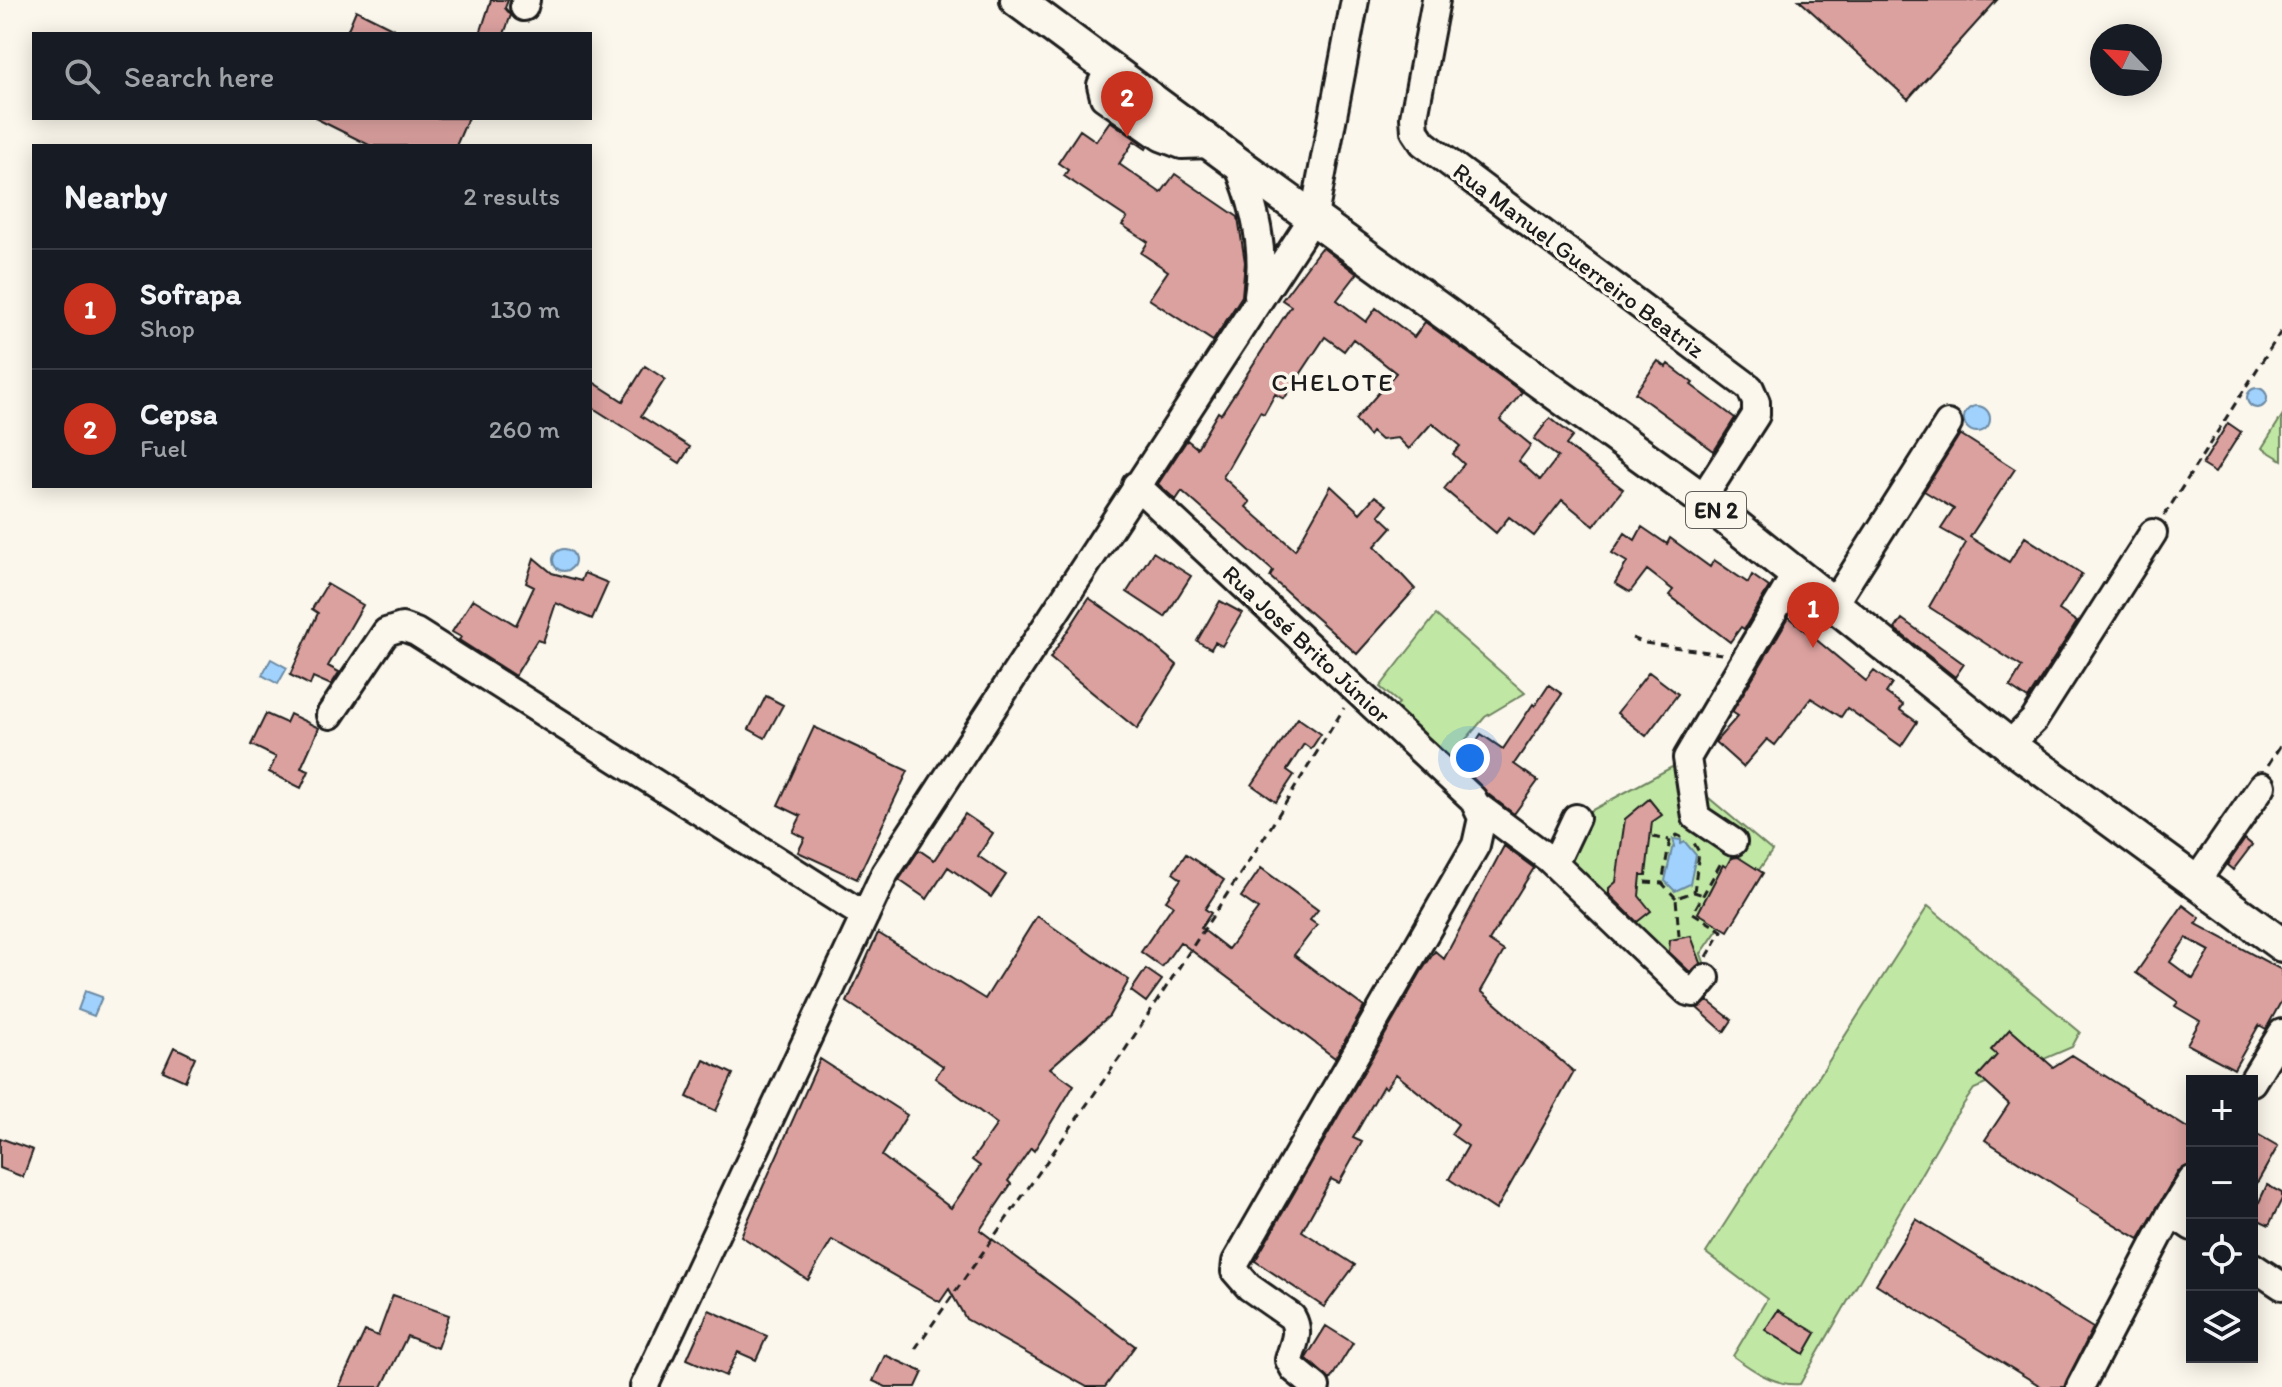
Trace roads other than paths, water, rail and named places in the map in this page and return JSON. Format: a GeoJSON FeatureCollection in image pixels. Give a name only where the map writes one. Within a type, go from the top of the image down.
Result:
{"type":"FeatureCollection","features":[{"type":"Feature","properties":{"kind":"main road","name":"EN 2"},"geometry":{"type":"LineString","coordinates":[[1017,0],[1069,38],[1108,85],[1314,216],[1702,499],[2009,745],[2282,945]]}},
{"type":"Feature","properties":{"kind":"street"},"geometry":{"type":"LineString","coordinates":[[644,1387],[885,873],[1314,216],[1355,0]]}},
{"type":"Feature","properties":{"kind":"street","name":"Rua Manuel Guerreiro Beatriz"},"geometry":{"type":"LineString","coordinates":[[1436,0],[1414,117],[1415,131],[1423,143],[1750,388],[1756,402],[1756,415],[1702,499]]}},
{"type":"Feature","properties":{"kind":"street"},"geometry":{"type":"LineString","coordinates":[[1210,151],[1251,197],[1262,271],[1257,299]]}},
{"type":"Feature","properties":{"kind":"street"},"geometry":{"type":"LineString","coordinates":[[1833,605],[1948,424]]}},
{"type":"Feature","properties":{"kind":"street","name":"Rua José Brito Júnior"},"geometry":{"type":"LineString","coordinates":[[1136,485],[1476,805],[1549,859],[1688,992],[1694,993],[1706,978]]}},
{"type":"Feature","properties":{"kind":"street"},"geometry":{"type":"LineString","coordinates":[[2009,745],[2034,720],[2153,533]]}},
{"type":"Feature","properties":{"kind":"street"},"geometry":{"type":"LineString","coordinates":[[1733,842],[1696,817],[1687,758],[1795,575]]}},
{"type":"Feature","properties":{"kind":"street"},"geometry":{"type":"LineString","coordinates":[[330,715],[386,632],[402,627],[416,632],[865,916]]}},
{"type":"Feature","properties":{"kind":"street"},"geometry":{"type":"LineString","coordinates":[[2195,883],[2262,786]]}},
{"type":"Feature","properties":{"kind":"street"},"geometry":{"type":"LineString","coordinates":[[1316,1387],[1294,1369],[1289,1360],[1297,1335],[1297,1326],[1292,1317],[1241,1280],[1235,1271],[1236,1262],[1476,845],[1482,818],[1476,805]]}},
{"type":"Feature","properties":{"kind":"street"},"geometry":{"type":"LineString","coordinates":[[1549,859],[1559,854],[1576,818]]}},
{"type":"Feature","properties":{"kind":"street"},"geometry":{"type":"LineString","coordinates":[[2256,1075],[2282,1033]]}},
{"type":"Feature","properties":{"kind":"street"},"geometry":{"type":"LineString","coordinates":[[2080,1387],[2182,1220]]}},
{"type":"Feature","properties":{"kind":"street"},"geometry":{"type":"LineString","coordinates":[[2258,1270],[2282,1286]]}},
{"type":"Feature","properties":{"kind":"water"},"geometry":{"type":"Polygon","coordinates":[[[2257,388],[2264,391],[2267,398],[2264,405],[2257,408],[2250,405],[2247,398],[2250,391],[2257,388]]]}},
{"type":"Feature","properties":{"kind":"water"},"geometry":{"type":"Polygon","coordinates":[[[1977,406],[1986,410],[1990,419],[1986,428],[1977,432],[1968,428],[1964,419],[1968,410],[1977,406]]]}},
{"type":"Feature","properties":{"kind":"water"},"geometry":{"type":"Polygon","coordinates":[[[564,549],[575,560],[564,571],[553,560],[564,549]]]}},
{"type":"Feature","properties":{"kind":"water"},"geometry":{"type":"Polygon","coordinates":[[[271,659],[287,668],[278,684],[262,675],[271,659]]]}},
{"type":"Feature","properties":{"kind":"water"},"geometry":{"type":"Polygon","coordinates":[[[1673,839],[1681,840],[1681,844],[1685,842],[1696,855],[1690,884],[1675,891],[1665,881],[1675,846],[1673,839]]]}},
{"type":"Feature","properties":{"kind":"water"},"geometry":{"type":"Polygon","coordinates":[[[85,991],[102,997],[94,1016],[78,1010],[85,991]]]}},
{"type":"Feature","properties":{"kind":"place","name":"Cepsa"},"geometry":{"type":"Point","coordinates":[1127,137]}},
{"type":"Feature","properties":{"kind":"place","name":"Sofrapa"},"geometry":{"type":"Point","coordinates":[1813,648]}},
{"type":"Feature","properties":{"kind":"district","name":"CHELOTE"},"geometry":{"type":"Point","coordinates":[1333,382]}}]}
